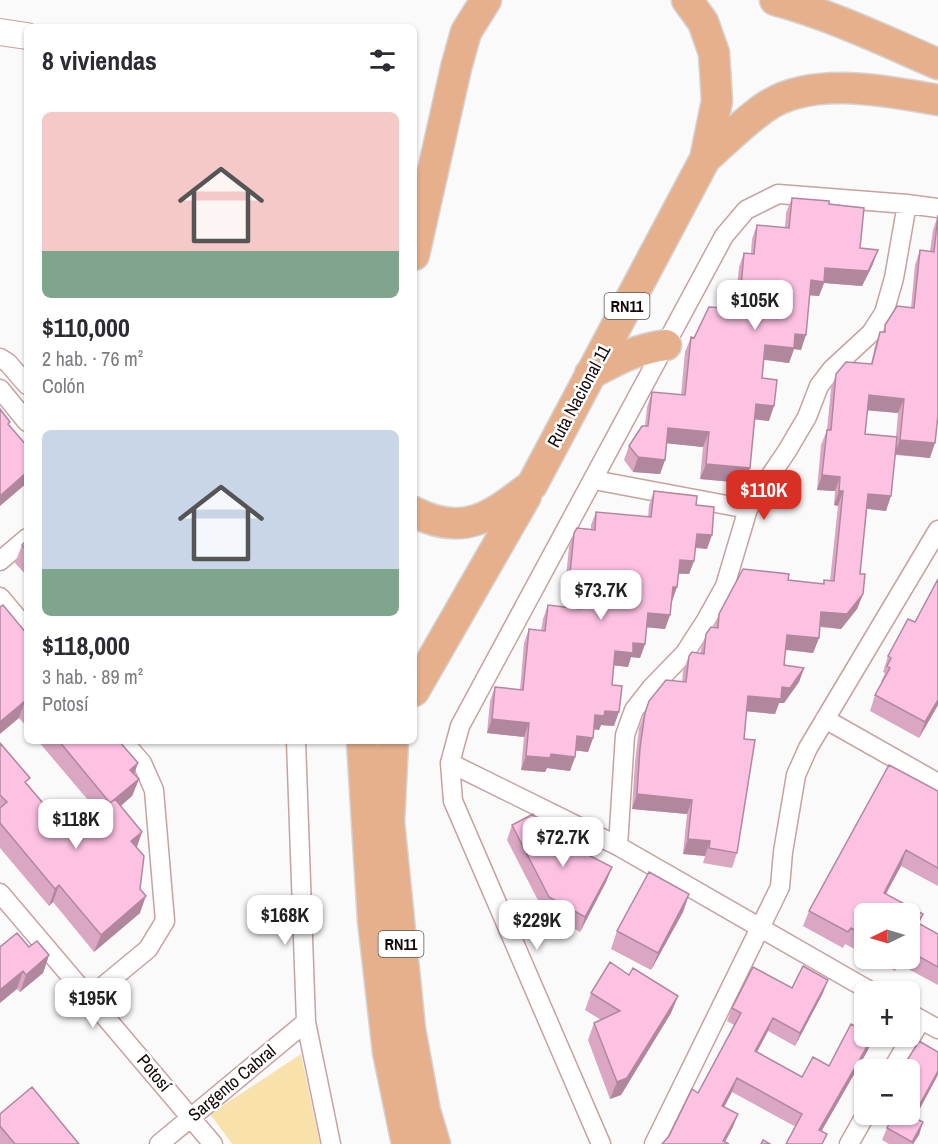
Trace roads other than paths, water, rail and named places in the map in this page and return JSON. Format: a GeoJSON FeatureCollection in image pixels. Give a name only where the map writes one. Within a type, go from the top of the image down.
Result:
{"type":"FeatureCollection","features":[{"type":"Feature","properties":{"kind":"highway"},"geometry":{"type":"LineString","coordinates":[[417,221],[420,187],[466,32],[486,0]]}},
{"type":"Feature","properties":{"kind":"highway","name":"Ruta Nacional 11"},"geometry":{"type":"LineString","coordinates":[[417,514],[431,521],[474,522],[499,511],[532,485],[705,159],[717,101],[714,53],[704,22],[687,0]]}},
{"type":"Feature","properties":{"kind":"highway"},"geometry":{"type":"LineString","coordinates":[[775,0],[792,4],[869,34],[938,64]]}},
{"type":"Feature","properties":{"kind":"highway","name":"Ruta Nacional 11"},"geometry":{"type":"LineString","coordinates":[[705,159],[765,107],[789,96],[805,92],[858,88],[938,100]]}},
{"type":"Feature","properties":{"kind":"highway"},"geometry":{"type":"LineString","coordinates":[[590,374],[633,352],[666,345]]}},
{"type":"Feature","properties":{"kind":"highway","name":"RN11"},"geometry":{"type":"LineString","coordinates":[[417,686],[532,485]]}},
{"type":"Feature","properties":{"kind":"highway","name":"RN11"},"geometry":{"type":"LineString","coordinates":[[362,744],[373,920],[388,1052],[407,1144]]}},
{"type":"Feature","properties":{"kind":"highway","name":"RN11"},"geometry":{"type":"LineString","coordinates":[[393,744],[389,822],[410,1029],[425,1111],[435,1144]]}},
{"type":"Feature","properties":{"kind":"main road"},"geometry":{"type":"LineString","coordinates":[[0,32],[24,36]]}},
{"type":"Feature","properties":{"kind":"street"},"geometry":{"type":"LineString","coordinates":[[601,1144],[453,801],[450,764],[460,726],[724,236],[746,210],[778,195],[938,208]]}},
{"type":"Feature","properties":{"kind":"street"},"geometry":{"type":"LineString","coordinates":[[618,846],[625,735],[634,710],[652,687],[685,653],[705,622],[725,586],[748,510],[807,417],[819,386],[831,369],[871,333],[884,313],[894,278],[907,204]]}},
{"type":"Feature","properties":{"kind":"street"},"geometry":{"type":"LineString","coordinates":[[0,358],[8,363],[24,382]]}},
{"type":"Feature","properties":{"kind":"street"},"geometry":{"type":"LineString","coordinates":[[0,389],[24,418]]}},
{"type":"Feature","properties":{"kind":"street"},"geometry":{"type":"LineString","coordinates":[[594,480],[748,510]]}},
{"type":"Feature","properties":{"kind":"street"},"geometry":{"type":"LineString","coordinates":[[654,1144],[780,887],[783,852],[796,775],[808,748],[935,539]]}},
{"type":"Feature","properties":{"kind":"street"},"geometry":{"type":"LineString","coordinates":[[0,561],[24,541]]}},
{"type":"Feature","properties":{"kind":"street"},"geometry":{"type":"LineString","coordinates":[[0,597],[24,625]]}},
{"type":"Feature","properties":{"kind":"street"},"geometry":{"type":"LineString","coordinates":[[825,719],[938,783]]}},
{"type":"Feature","properties":{"kind":"street"},"geometry":{"type":"LineString","coordinates":[[90,997],[148,949],[165,921],[154,790],[142,763],[126,744]]}},
{"type":"Feature","properties":{"kind":"street"},"geometry":{"type":"LineString","coordinates":[[295,744],[306,1022],[331,1144]]}},
{"type":"Feature","properties":{"kind":"street"},"geometry":{"type":"LineString","coordinates":[[450,764],[618,846],[854,982]]}},
{"type":"Feature","properties":{"kind":"street","name":"Potosí"},"geometry":{"type":"LineString","coordinates":[[0,893],[213,1144]]}},
{"type":"Feature","properties":{"kind":"street"},"geometry":{"type":"LineString","coordinates":[[920,1019],[938,1029]]}},
{"type":"Feature","properties":{"kind":"street","name":"Sargento Cabral"},"geometry":{"type":"LineString","coordinates":[[159,1144],[306,1022]]}},
{"type":"Feature","properties":{"kind":"street"},"geometry":{"type":"LineString","coordinates":[[849,1144],[860,1125]]}}]}
